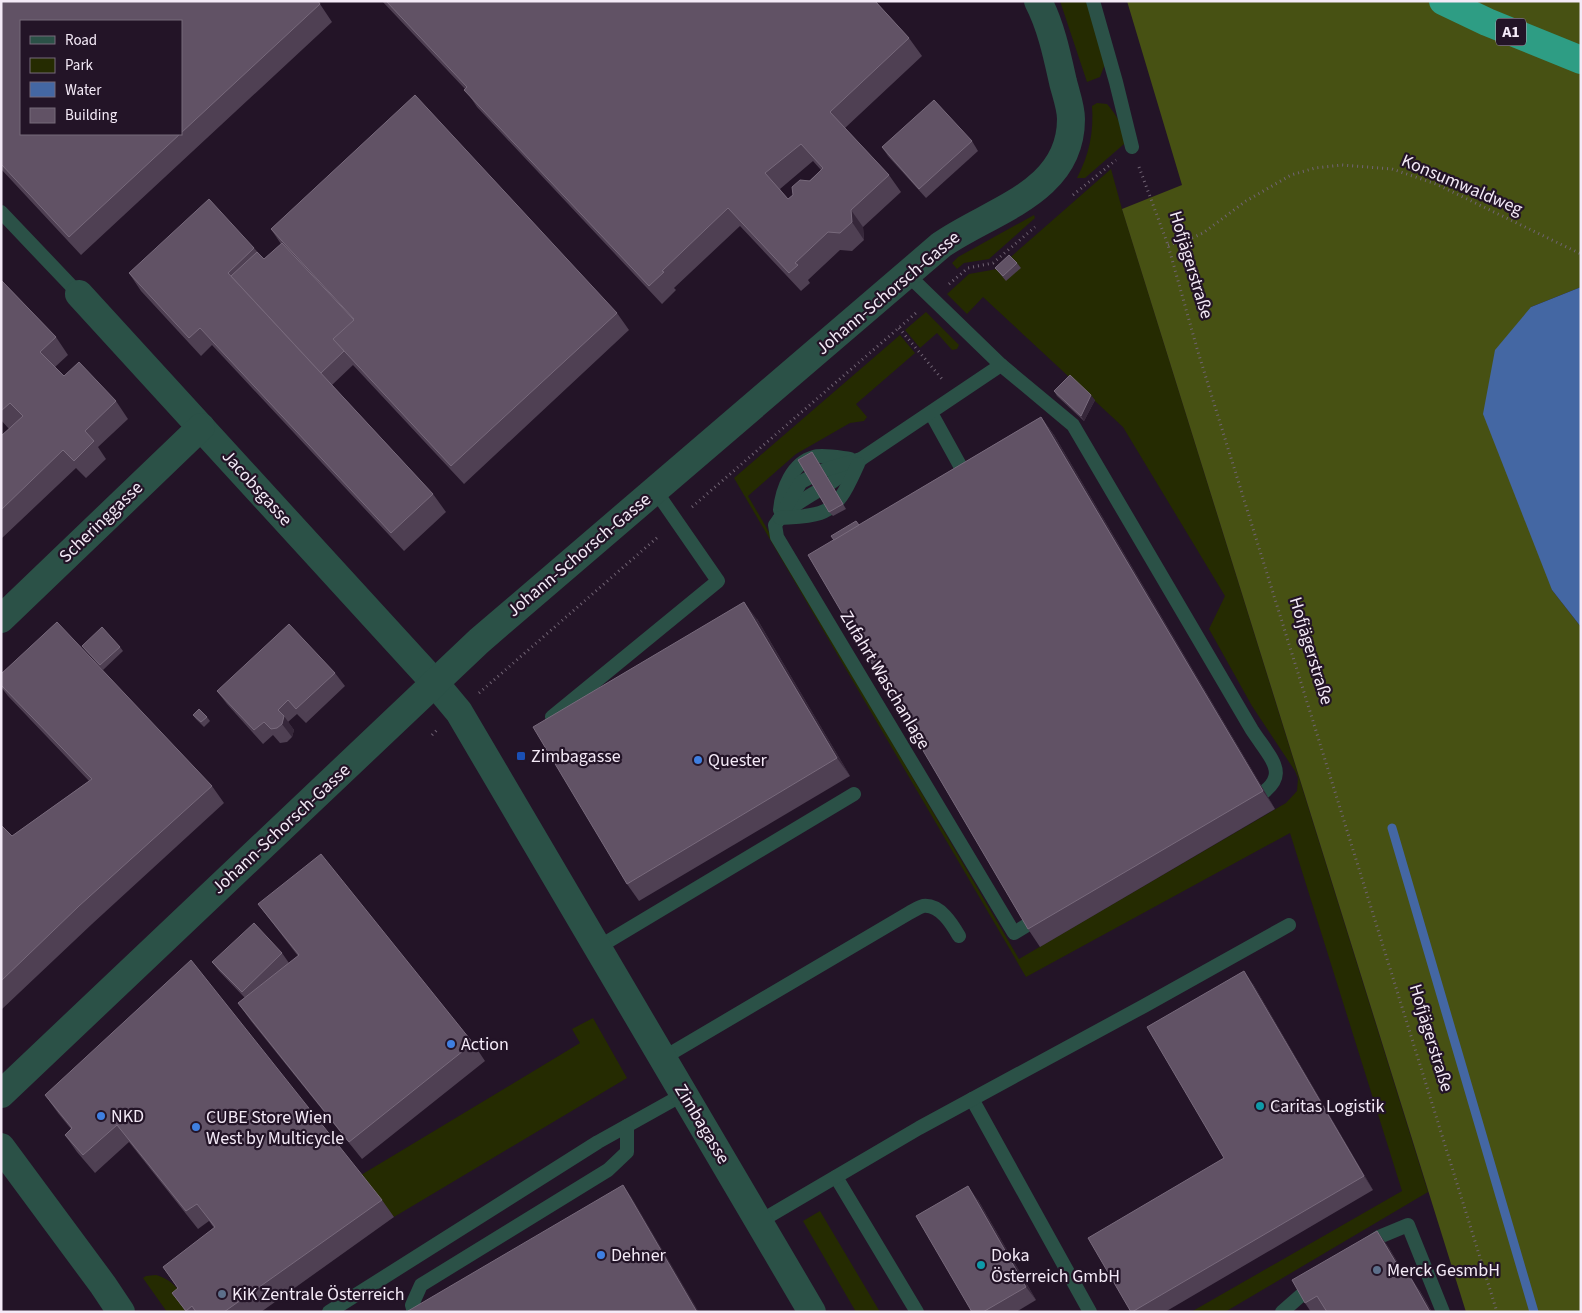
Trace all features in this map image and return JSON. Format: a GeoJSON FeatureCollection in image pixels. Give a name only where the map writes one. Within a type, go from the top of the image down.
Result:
{"type":"FeatureCollection","features":[{"type":"Feature","properties":{"kind":"highway","name":"A1"},"geometry":{"type":"LineString","coordinates":[[1442,1],[1487,22],[1581,60]]}},
{"type":"Feature","properties":{"kind":"street","name":"Johann-Schorsch-Gasse"},"geometry":{"type":"LineString","coordinates":[[1,1094],[479,641],[953,236],[1041,186],[1059,165],[1064,155],[1070,132],[1071,117],[1058,58],[1047,22],[1038,1]]}},
{"type":"Feature","properties":{"kind":"street","name":"Jacobsgasse"},"geometry":{"type":"LineString","coordinates":[[79,294],[434,682]]}},
{"type":"Feature","properties":{"kind":"street","name":"Scheringgasse"},"geometry":{"type":"LineString","coordinates":[[1,619],[201,426]]}},
{"type":"Feature","properties":{"kind":"street","name":"Zimbagasse"},"geometry":{"type":"LineString","coordinates":[[434,682],[459,712],[812,1312]]}},
{"type":"Feature","properties":{"kind":"street"},"geometry":{"type":"LineString","coordinates":[[1,1147],[121,1312]]}},
{"type":"Feature","properties":{"kind":"lane"},"geometry":{"type":"LineString","coordinates":[[1093,1],[1132,147]]}},
{"type":"Feature","properties":{"kind":"lane"},"geometry":{"type":"LineString","coordinates":[[1,212],[79,294]]}},
{"type":"Feature","properties":{"kind":"lane"},"geometry":{"type":"LineString","coordinates":[[907,274],[1001,365],[1073,425],[1252,730],[1276,766],[1276,779],[1266,792],[1242,806]]}},
{"type":"Feature","properties":{"kind":"lane"},"geometry":{"type":"LineString","coordinates":[[779,518],[831,483],[861,459],[1001,365]]}},
{"type":"Feature","properties":{"kind":"lane"},"geometry":{"type":"LineString","coordinates":[[931,413],[974,492]]}},
{"type":"Feature","properties":{"kind":"lane"},"geometry":{"type":"LineString","coordinates":[[779,518],[781,498],[793,471],[815,456],[861,459]]}},
{"type":"Feature","properties":{"kind":"lane"},"geometry":{"type":"LineString","coordinates":[[779,518],[820,513],[828,508],[840,499],[861,459]]}},
{"type":"Feature","properties":{"kind":"lane"},"geometry":{"type":"LineString","coordinates":[[552,717],[718,581],[655,490]]}},
{"type":"Feature","properties":{"kind":"lane","name":"Zufahrt Waschanlage"},"geometry":{"type":"LineString","coordinates":[[779,518],[775,525],[778,537],[1014,933],[1056,908]]}},
{"type":"Feature","properties":{"kind":"lane"},"geometry":{"type":"LineString","coordinates":[[598,948],[854,794]]}},
{"type":"Feature","properties":{"kind":"lane"},"geometry":{"type":"LineString","coordinates":[[663,1058],[924,906],[934,908],[942,913],[959,936]]}},
{"type":"Feature","properties":{"kind":"lane"},"geometry":{"type":"LineString","coordinates":[[760,1222],[972,1099],[1289,925]]}},
{"type":"Feature","properties":{"kind":"lane"},"geometry":{"type":"LineString","coordinates":[[329,1312],[590,1147],[684,1094]]}},
{"type":"Feature","properties":{"kind":"lane"},"geometry":{"type":"LineString","coordinates":[[972,1099],[1090,1312]]}},
{"type":"Feature","properties":{"kind":"lane"},"geometry":{"type":"LineString","coordinates":[[414,1312],[412,1305],[421,1284],[608,1170],[627,1152],[626,1126]]}},
{"type":"Feature","properties":{"kind":"lane"},"geometry":{"type":"LineString","coordinates":[[836,1177],[918,1312]]}},
{"type":"Feature","properties":{"kind":"lane"},"geometry":{"type":"LineString","coordinates":[[1358,1252],[1379,1237],[1408,1225],[1443,1312]]}},
{"type":"Feature","properties":{"kind":"lane"},"geometry":{"type":"LineString","coordinates":[[1282,1312],[1329,1272]]}},
{"type":"Feature","properties":{"kind":"path"},"geometry":{"type":"LineString","coordinates":[[1067,200],[1132,147]]}},
{"type":"Feature","properties":{"kind":"path","name":"Hofjägerstraße"},"geometry":{"type":"LineString","coordinates":[[1132,147],[1168,245],[1201,361],[1498,1312]]}},
{"type":"Feature","properties":{"kind":"path","name":"Konsumwaldweg"},"geometry":{"type":"LineString","coordinates":[[1168,245],[1203,233],[1246,202],[1291,175],[1315,168],[1342,165],[1392,168],[1436,184],[1581,254]]}},
{"type":"Feature","properties":{"kind":"path"},"geometry":{"type":"LineString","coordinates":[[432,735],[932,298],[968,268],[993,263],[1037,226]]}},
{"type":"Feature","properties":{"kind":"path"},"geometry":{"type":"LineString","coordinates":[[899,328],[956,396]]}},
{"type":"Feature","properties":{"kind":"green space"},"geometry":{"type":"Polygon","coordinates":[[[1060,1],[1087,1],[1105,64],[1100,77],[1087,82],[1060,1]]]}},
{"type":"Feature","properties":{"kind":"green space"},"geometry":{"type":"Polygon","coordinates":[[[1127,1],[1581,1],[1581,287],[1531,307],[1552,590],[1581,627],[1581,1312],[1466,1312],[1122,209],[1182,185],[1127,1]]]}},
{"type":"Feature","properties":{"kind":"green space"},"geometry":{"type":"Polygon","coordinates":[[[1097,103],[1107,104],[1117,117],[1124,134],[1124,144],[1085,178],[1077,178],[1085,161],[1090,143],[1092,106],[1097,103]]]}},
{"type":"Feature","properties":{"kind":"green space"},"geometry":{"type":"Polygon","coordinates":[[[1111,169],[1428,1192],[1225,1312],[1191,1312],[1402,1191],[1290,833],[1026,977],[734,478],[900,335],[915,353],[856,404],[867,417],[864,421],[850,423],[796,454],[748,496],[1019,959],[1286,803],[1297,791],[1298,778],[1295,771],[1252,706],[1209,629],[1225,596],[1123,427],[983,297],[967,314],[947,294],[969,274],[997,269],[1111,169]]]}},
{"type":"Feature","properties":{"kind":"green space"},"geometry":{"type":"Polygon","coordinates":[[[1034,215],[1035,218],[989,259],[964,263],[957,269],[952,263],[958,257],[1034,215]]]}},
{"type":"Feature","properties":{"kind":"green space"},"geometry":{"type":"Polygon","coordinates":[[[926,312],[959,345],[957,349],[952,350],[937,333],[920,348],[905,330],[926,312]]]}},
{"type":"Feature","properties":{"kind":"green space"},"geometry":{"type":"Polygon","coordinates":[[[593,1018],[627,1078],[394,1217],[361,1175],[580,1043],[572,1029],[593,1018]]]}},
{"type":"Feature","properties":{"kind":"green space"},"geometry":{"type":"Polygon","coordinates":[[[820,1211],[880,1312],[856,1312],[803,1221],[820,1211]]]}},
{"type":"Feature","properties":{"kind":"green space"},"geometry":{"type":"Polygon","coordinates":[[[156,1275],[172,1283],[191,1306],[183,1312],[167,1312],[143,1278],[156,1275]]]}},
{"type":"Feature","properties":{"kind":"water"},"geometry":{"type":"Polygon","coordinates":[[[1581,287],[1581,627],[1552,590],[1483,414],[1495,350],[1531,307],[1581,287]]]}},
{"type":"Feature","properties":{"kind":"building"},"geometry":{"type":"Polygon","coordinates":[[[1,1],[318,1],[320,4],[182,132],[182,20],[20,20],[20,135],[179,135],[69,237],[1,164],[1,1]]]}},
{"type":"Feature","properties":{"kind":"building"},"geometry":{"type":"Polygon","coordinates":[[[386,1],[875,1],[909,38],[830,112],[889,175],[851,210],[852,222],[840,233],[828,232],[795,263],[798,265],[789,273],[728,208],[662,271],[664,272],[649,286],[464,90],[467,87],[386,1]],[[801,144],[765,173],[788,199],[793,195],[792,187],[800,180],[810,181],[823,168],[801,144]]]}},
{"type":"Feature","properties":{"kind":"building"},"geometry":{"type":"Polygon","coordinates":[[[415,95],[617,313],[451,466],[333,339],[354,319],[271,229],[415,95]]]}},
{"type":"Feature","properties":{"kind":"building"},"geometry":{"type":"Polygon","coordinates":[[[934,100],[972,141],[919,189],[882,147],[934,100]]]}},
{"type":"Feature","properties":{"kind":"building"},"geometry":{"type":"Polygon","coordinates":[[[209,199],[254,248],[228,273],[433,494],[391,533],[200,328],[189,338],[129,273],[209,199]]]}},
{"type":"Feature","properties":{"kind":"building"},"geometry":{"type":"Polygon","coordinates":[[[282,243],[354,320],[333,339],[344,351],[321,373],[231,276],[257,252],[264,259],[282,243]]]}},
{"type":"Feature","properties":{"kind":"building"},"geometry":{"type":"Polygon","coordinates":[[[1009,255],[1017,263],[1003,276],[995,268],[1009,255]]]}},
{"type":"Feature","properties":{"kind":"building"},"geometry":{"type":"Polygon","coordinates":[[[1,280],[56,337],[40,352],[64,376],[79,362],[116,401],[85,431],[94,441],[74,461],[63,450],[1,510],[1,436],[23,416],[10,403],[1,411],[1,280]]]}},
{"type":"Feature","properties":{"kind":"building"},"geometry":{"type":"Polygon","coordinates":[[[1070,375],[1091,395],[1081,416],[1054,391],[1070,375]]]}},
{"type":"Feature","properties":{"kind":"building"},"geometry":{"type":"Polygon","coordinates":[[[1041,417],[1263,791],[1028,929],[808,555],[1041,417]]]}},
{"type":"Feature","properties":{"kind":"building"},"geometry":{"type":"Polygon","coordinates":[[[812,452],[843,504],[829,512],[798,460],[812,452]]]}},
{"type":"Feature","properties":{"kind":"building"},"geometry":{"type":"Polygon","coordinates":[[[856,521],[859,525],[834,540],[831,536],[856,521]]]}},
{"type":"Feature","properties":{"kind":"building","name":"Quester"},"geometry":{"type":"Polygon","coordinates":[[[744,602],[837,758],[627,884],[533,727],[744,602]]]}},
{"type":"Feature","properties":{"kind":"building"},"geometry":{"type":"Polygon","coordinates":[[[57,622],[212,786],[79,906],[1,981],[1,825],[12,836],[92,779],[1,685],[1,674],[57,622]]]}},
{"type":"Feature","properties":{"kind":"building"},"geometry":{"type":"Polygon","coordinates":[[[289,624],[335,673],[296,709],[288,700],[278,710],[284,716],[282,724],[277,728],[271,729],[264,722],[254,730],[217,691],[289,624]]]}},
{"type":"Feature","properties":{"kind":"building"},"geometry":{"type":"Polygon","coordinates":[[[102,627],[120,647],[100,665],[82,646],[102,627]]]}},
{"type":"Feature","properties":{"kind":"building"},"geometry":{"type":"Polygon","coordinates":[[[199,709],[207,717],[201,722],[193,715],[199,709]]]}},
{"type":"Feature","properties":{"kind":"building"},"geometry":{"type":"Polygon","coordinates":[[[321,854],[473,1043],[349,1142],[238,1003],[299,955],[258,904],[321,854]]]}},
{"type":"Feature","properties":{"kind":"building"},"geometry":{"type":"Polygon","coordinates":[[[254,923],[282,953],[242,992],[212,962],[254,923]]]}},
{"type":"Feature","properties":{"kind":"building"},"geometry":{"type":"Polygon","coordinates":[[[191,960],[382,1200],[224,1312],[196,1312],[192,1306],[186,1311],[172,1293],[178,1288],[163,1267],[215,1227],[197,1204],[186,1211],[117,1125],[83,1155],[65,1135],[72,1128],[45,1095],[191,960]]]}},
{"type":"Feature","properties":{"kind":"building","name":"Caritas Logistik"},"geometry":{"type":"Polygon","coordinates":[[[1244,971],[1364,1176],[1131,1312],[1088,1238],[1224,1158],[1147,1027],[1244,971]]]}},
{"type":"Feature","properties":{"kind":"building","name":"Dehner"},"geometry":{"type":"Polygon","coordinates":[[[623,1185],[697,1312],[408,1312],[408,1311],[623,1185]]]}},
{"type":"Feature","properties":{"kind":"building","name":"Doka Österreich GmbH"},"geometry":{"type":"Polygon","coordinates":[[[968,1186],[1026,1287],[983,1312],[972,1312],[916,1216],[968,1186]]]}},
{"type":"Feature","properties":{"kind":"building","name":"Merck GesmbH"},"geometry":{"type":"Polygon","coordinates":[[[1377,1231],[1404,1276],[1408,1273],[1430,1312],[1327,1312],[1317,1296],[1305,1303],[1292,1280],[1377,1231]]]}},
{"type":"Feature","properties":{"kind":"waterway"},"geometry":{"type":"LineString","coordinates":[[1392,828],[1534,1312]]}},
{"type":"Feature","properties":{"kind":"place","name":"Zimbagasse"},"geometry":{"type":"Point","coordinates":[521,756]}},
{"type":"Feature","properties":{"kind":"place","name":"Quester"},"geometry":{"type":"Point","coordinates":[698,760]}},
{"type":"Feature","properties":{"kind":"place","name":"Action"},"geometry":{"type":"Point","coordinates":[451,1044]}},
{"type":"Feature","properties":{"kind":"place","name":"Caritas Logistik"},"geometry":{"type":"Point","coordinates":[1260,1106]}},
{"type":"Feature","properties":{"kind":"place","name":"NKD"},"geometry":{"type":"Point","coordinates":[101,1116]}},
{"type":"Feature","properties":{"kind":"place","name":"CUBE Store Wien West by Multicycle"},"geometry":{"type":"Point","coordinates":[196,1127]}},
{"type":"Feature","properties":{"kind":"place","name":"Dehner"},"geometry":{"type":"Point","coordinates":[601,1255]}},
{"type":"Feature","properties":{"kind":"place","name":"Doka Österreich GmbH"},"geometry":{"type":"Point","coordinates":[981,1265]}},
{"type":"Feature","properties":{"kind":"place","name":"Merck GesmbH"},"geometry":{"type":"Point","coordinates":[1377,1270]}},
{"type":"Feature","properties":{"kind":"place","name":"KiK Zentrale Österreich"},"geometry":{"type":"Point","coordinates":[222,1294]}}]}
